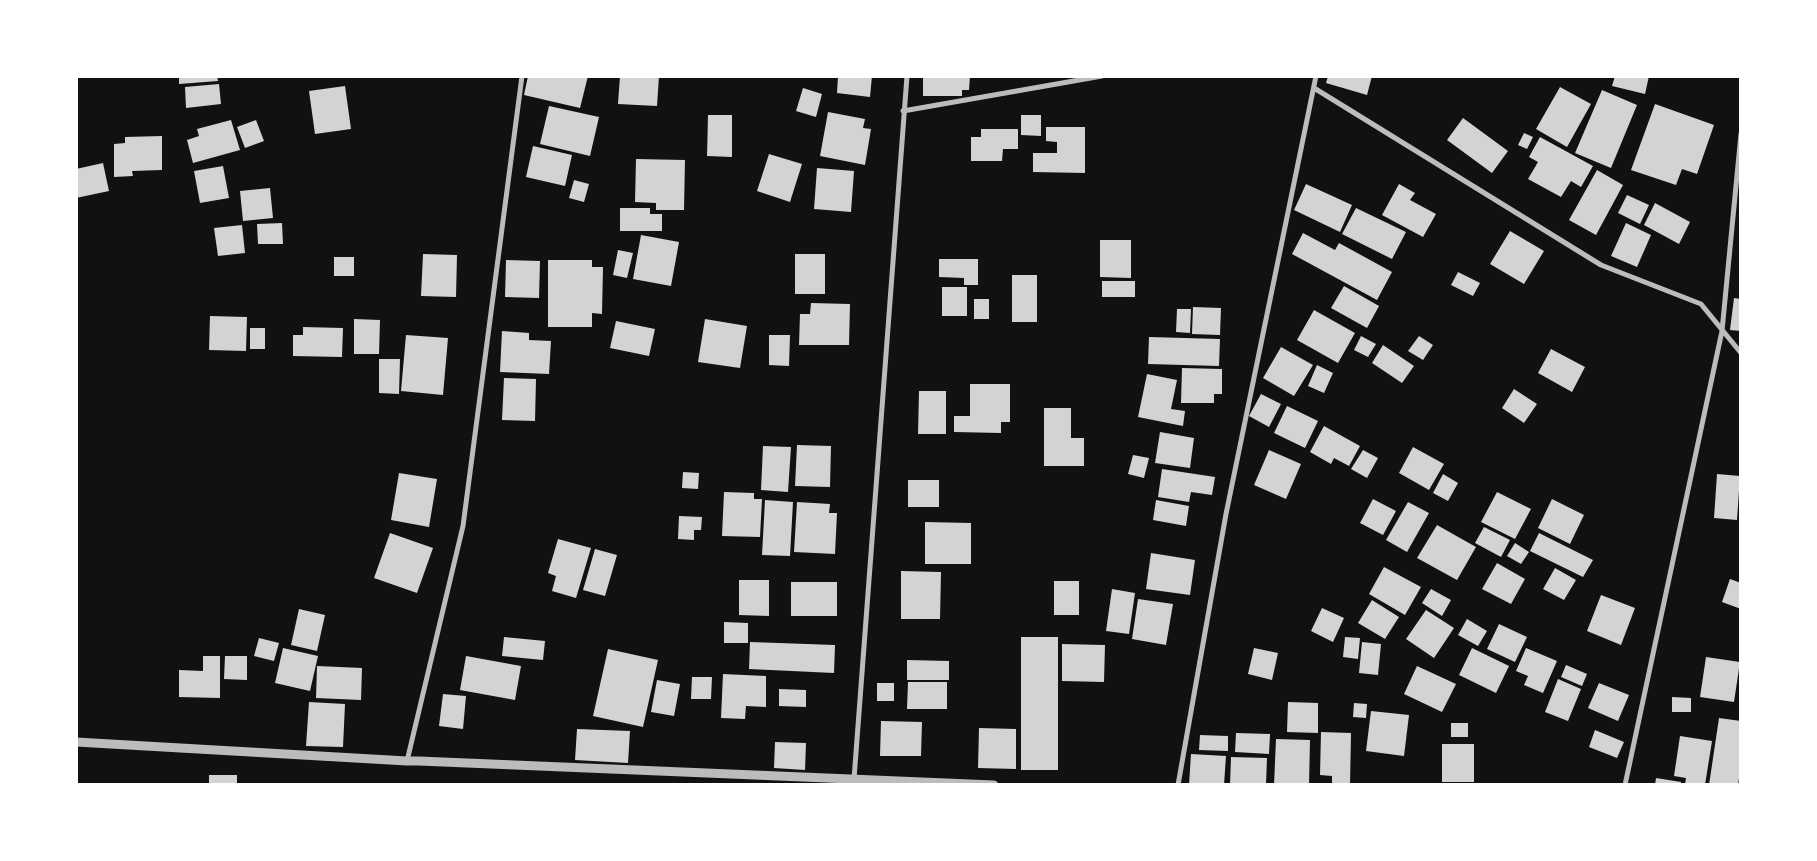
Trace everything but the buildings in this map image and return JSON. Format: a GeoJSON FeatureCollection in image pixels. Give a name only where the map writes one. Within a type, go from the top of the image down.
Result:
{"type":"FeatureCollection","features":[{"type":"Feature","properties":{"kind":"street"},"geometry":{"type":"LineString","coordinates":[[406,761],[463,526],[522,76]]}},
{"type":"Feature","properties":{"kind":"street"},"geometry":{"type":"LineString","coordinates":[[854,779],[907,76]]}},
{"type":"Feature","properties":{"kind":"street"},"geometry":{"type":"LineString","coordinates":[[903,111],[1102,76]]}},
{"type":"Feature","properties":{"kind":"street"},"geometry":{"type":"LineString","coordinates":[[1178,785],[1226,514],[1316,76]]}},
{"type":"Feature","properties":{"kind":"street"},"geometry":{"type":"LineString","coordinates":[[1314,88],[1601,265],[1701,304],[1741,353]]}},
{"type":"Feature","properties":{"kind":"street"},"geometry":{"type":"LineString","coordinates":[[1625,785],[1722,331],[1741,134]]}},
{"type":"Feature","properties":{"kind":"street"},"geometry":{"type":"LineString","coordinates":[[76,742],[406,761],[419,760],[994,785]]}}]}
